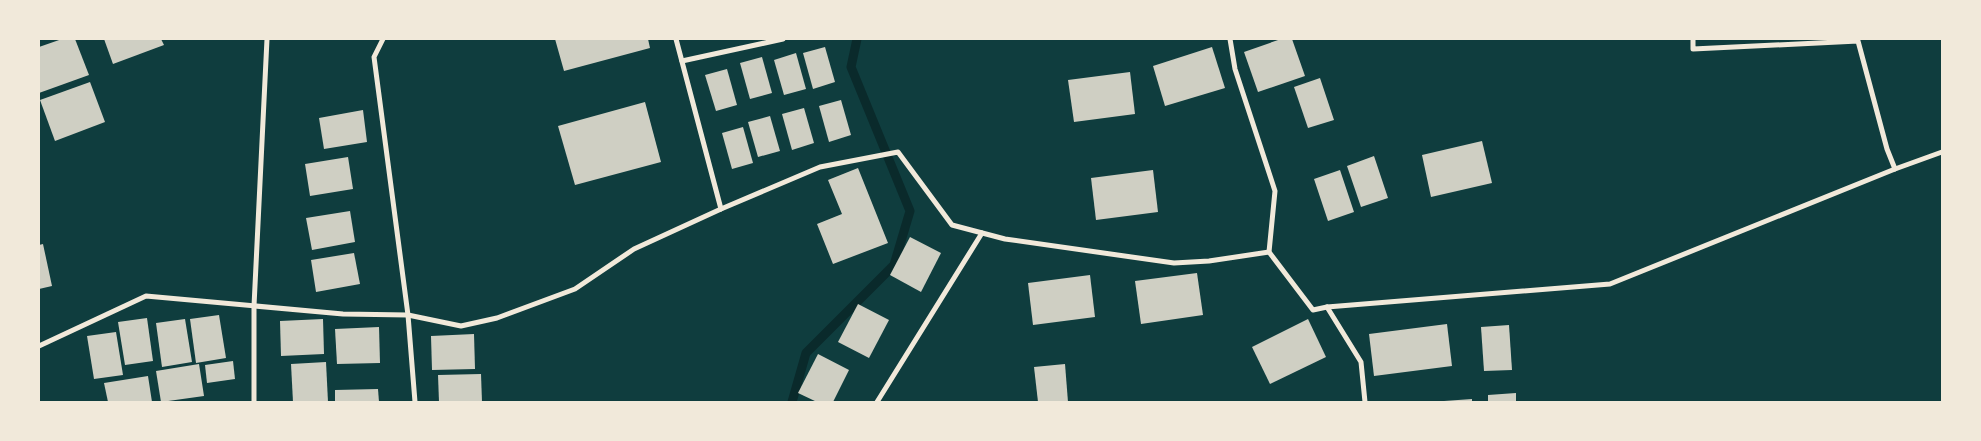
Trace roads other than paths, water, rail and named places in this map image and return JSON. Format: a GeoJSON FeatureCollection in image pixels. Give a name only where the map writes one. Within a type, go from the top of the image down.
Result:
{"type":"FeatureCollection","features":[{"type":"Feature","properties":{"kind":"street"},"geometry":{"type":"LineString","coordinates":[[254,402],[254,306],[267,39]]}},
{"type":"Feature","properties":{"kind":"street"},"geometry":{"type":"LineString","coordinates":[[383,39],[374,57],[408,315],[415,402]]}},
{"type":"Feature","properties":{"kind":"street"},"geometry":{"type":"LineString","coordinates":[[676,39],[721,208]]}},
{"type":"Feature","properties":{"kind":"street"},"geometry":{"type":"LineString","coordinates":[[682,61],[783,39]]}},
{"type":"Feature","properties":{"kind":"street"},"geometry":{"type":"LineString","coordinates":[[1230,39],[1238,78],[1275,191],[1269,252],[1313,310],[1327,307],[1610,284],[1895,168],[1942,152]]}},
{"type":"Feature","properties":{"kind":"street"},"geometry":{"type":"LineString","coordinates":[[1693,39],[1693,48],[1858,41],[1887,149],[1895,168]]}},
{"type":"Feature","properties":{"kind":"street"},"geometry":{"type":"LineString","coordinates":[[39,346],[146,296],[343,314],[408,315],[461,326],[497,318],[575,289],[634,250],[721,208],[820,166],[898,152],[952,225],[1005,239],[1174,263],[1210,261],[1269,252]]}},
{"type":"Feature","properties":{"kind":"street"},"geometry":{"type":"LineString","coordinates":[[877,402],[982,233]]}},
{"type":"Feature","properties":{"kind":"street"},"geometry":{"type":"LineString","coordinates":[[1327,307],[1361,362],[1365,402]]}},
{"type":"Feature","properties":{"kind":"waterway"},"geometry":{"type":"LineString","coordinates":[[792,402],[806,353],[894,265],[910,211],[851,67],[857,39]]}}]}
